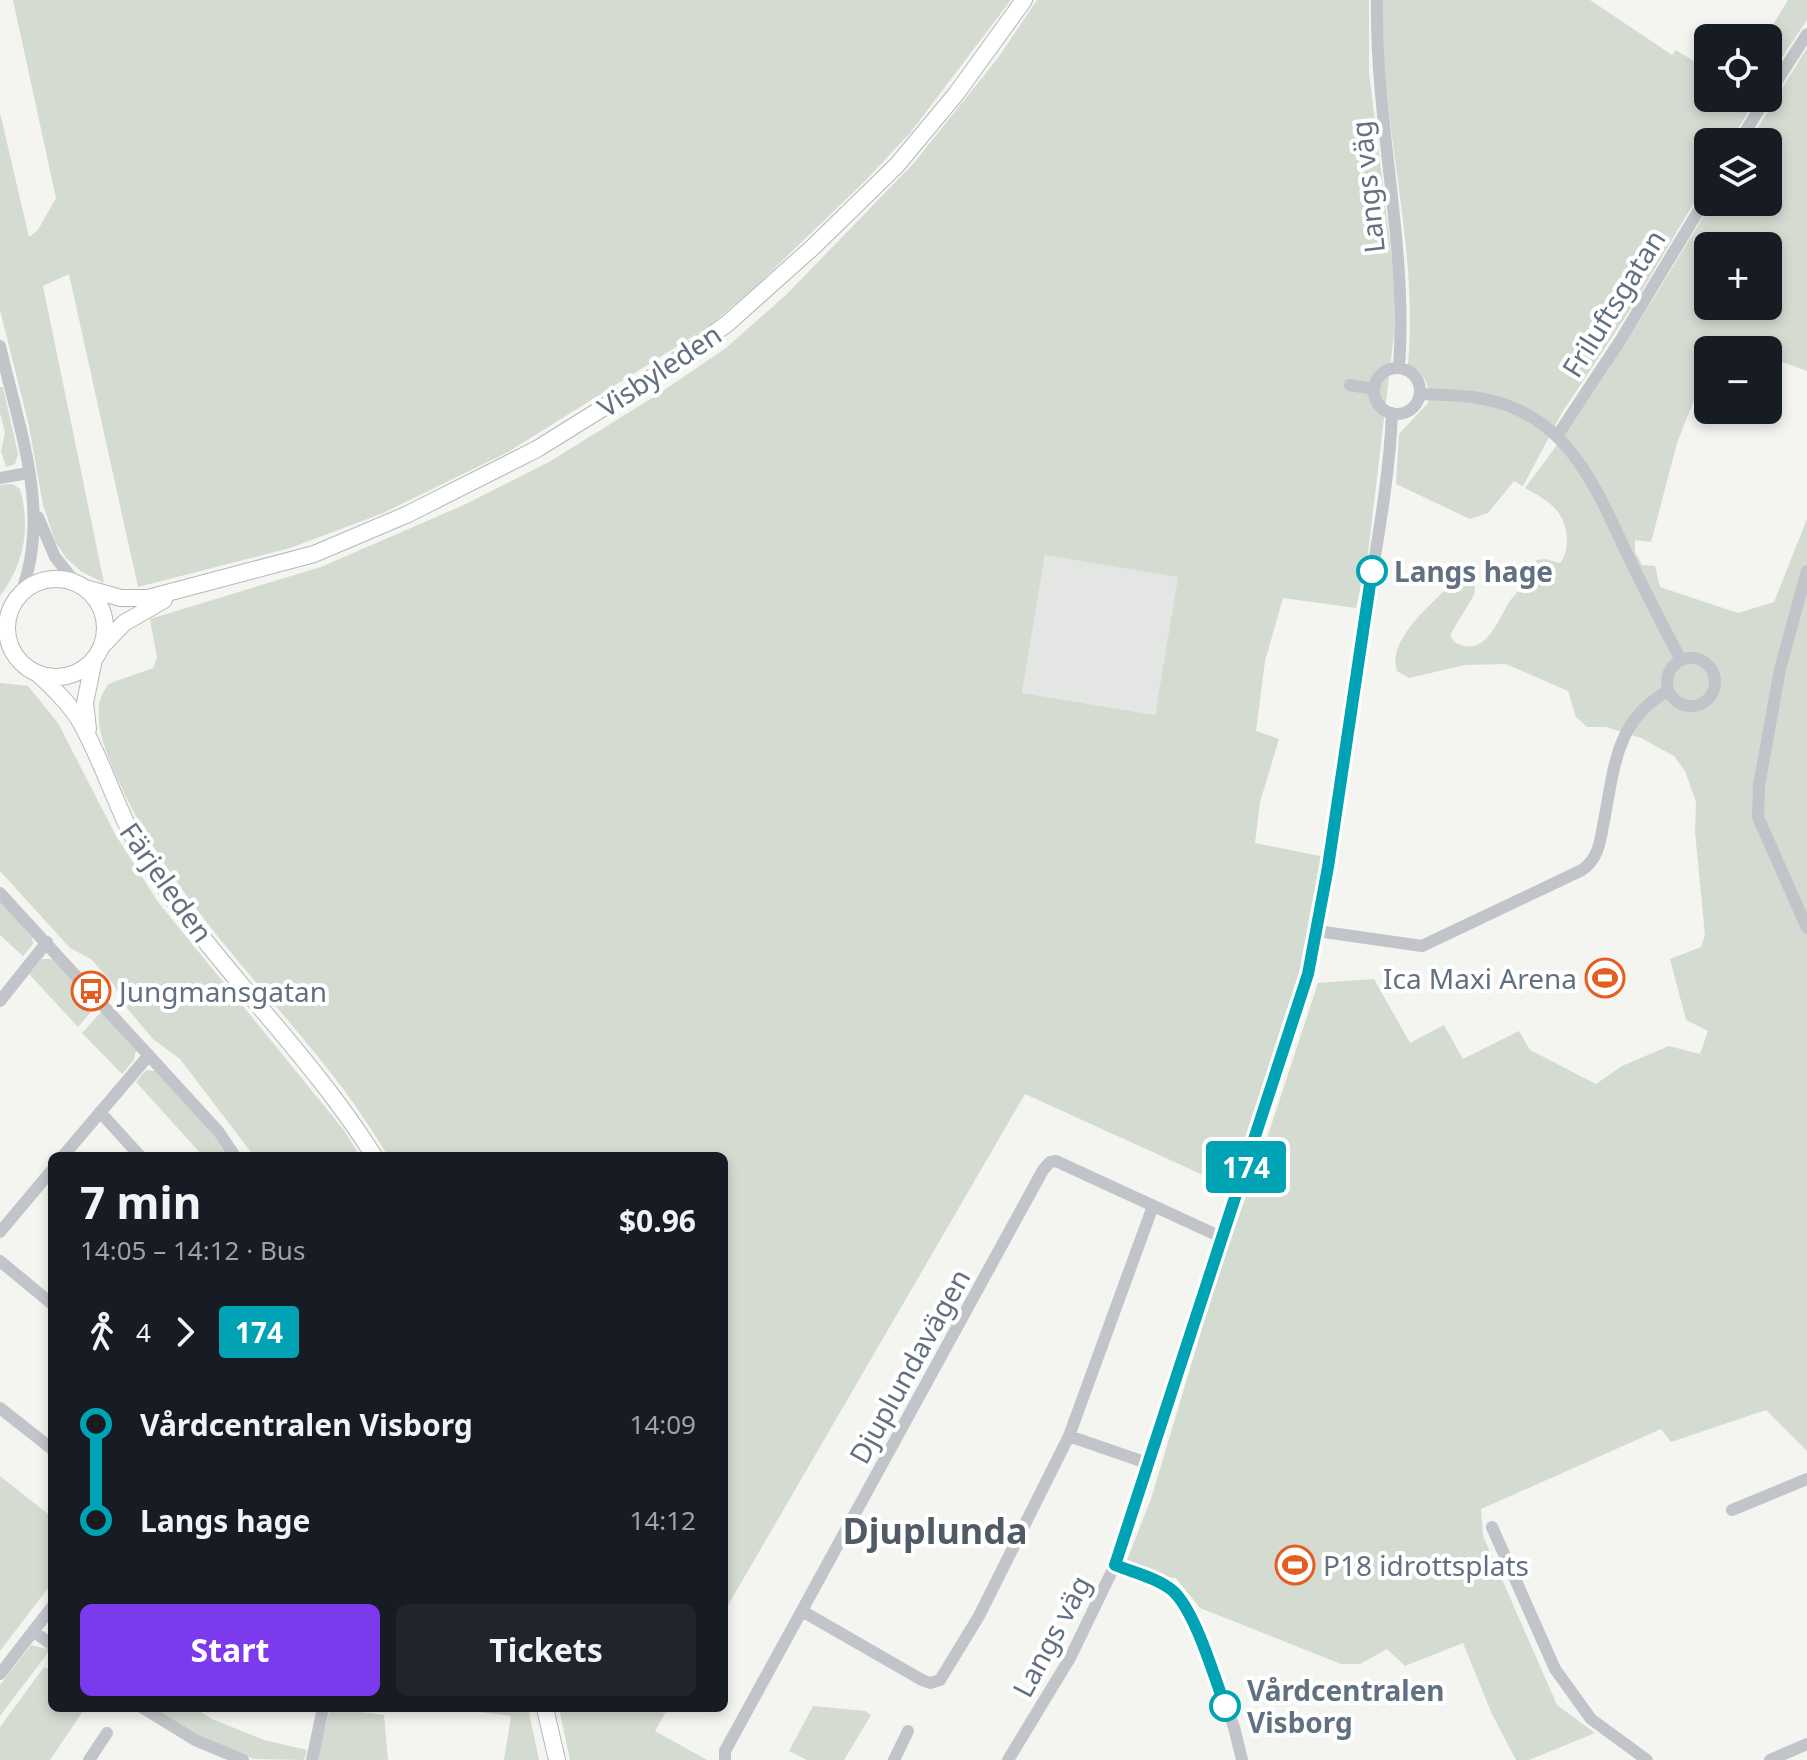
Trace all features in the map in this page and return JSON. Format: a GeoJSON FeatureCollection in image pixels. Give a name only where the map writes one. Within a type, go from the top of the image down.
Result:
{"type":"FeatureCollection","features":[{"type":"Feature","properties":{"kind":"main road","name":"Visbyleden"},"geometry":{"type":"LineString","coordinates":[[80,586],[135,599],[187,589],[314,554],[406,515],[537,449],[669,367],[738,314],[812,248],[897,165],[956,94],[1024,0]]}},
{"type":"Feature","properties":{"kind":"main road"},"geometry":{"type":"LineString","coordinates":[[0,660],[49,676],[68,675],[85,667],[97,653],[105,628],[103,615],[94,597],[80,586],[58,579],[46,580],[34,584],[11,606],[8,638],[16,656],[31,669]]}},
{"type":"Feature","properties":{"kind":"main road","name":"Visbyleden"},"geometry":{"type":"LineString","coordinates":[[97,653],[138,613],[187,589]]}},
{"type":"Feature","properties":{"kind":"main road","name":"Färjeleden"},"geometry":{"type":"LineString","coordinates":[[93,750],[85,703],[97,653]]}},
{"type":"Feature","properties":{"kind":"main road","name":"Färjeleden"},"geometry":{"type":"LineString","coordinates":[[31,669],[69,705],[126,825],[162,883],[349,1116],[372,1152]]}},
{"type":"Feature","properties":{"kind":"main road"},"geometry":{"type":"LineString","coordinates":[[546,1712],[557,1760]]}},
{"type":"Feature","properties":{"kind":"street","name":"Langs väg"},"geometry":{"type":"LineString","coordinates":[[1377,0],[1380,76],[1401,284],[1399,368]]}},
{"type":"Feature","properties":{"kind":"street"},"geometry":{"type":"LineString","coordinates":[[1782,73],[1807,34]]}},
{"type":"Feature","properties":{"kind":"street","name":"Friluftsgatan"},"geometry":{"type":"LineString","coordinates":[[1557,436],[1627,330],[1695,216]]}},
{"type":"Feature","properties":{"kind":"street"},"geometry":{"type":"LineString","coordinates":[[0,346],[4,380],[20,423],[34,507],[33,555],[11,606]]}},
{"type":"Feature","properties":{"kind":"street"},"geometry":{"type":"LineString","coordinates":[[1399,368],[1416,378],[1420,394],[1410,410],[1392,413],[1379,405],[1374,389],[1383,373],[1399,368]]}},
{"type":"Feature","properties":{"kind":"street"},"geometry":{"type":"LineString","coordinates":[[1350,385],[1374,389]]}},
{"type":"Feature","properties":{"kind":"street"},"geometry":{"type":"LineString","coordinates":[[1420,394],[1496,401],[1528,415],[1557,436],[1591,481],[1681,660]]}},
{"type":"Feature","properties":{"kind":"street","name":"Langs väg"},"geometry":{"type":"LineString","coordinates":[[1008,1760],[1070,1658],[1115,1565],[1300,1004],[1317,931],[1385,480],[1392,413]]}},
{"type":"Feature","properties":{"kind":"street"},"geometry":{"type":"LineString","coordinates":[[0,478],[28,473]]}},
{"type":"Feature","properties":{"kind":"street"},"geometry":{"type":"LineString","coordinates":[[34,507],[55,557],[80,586]]}},
{"type":"Feature","properties":{"kind":"street"},"geometry":{"type":"LineString","coordinates":[[1807,571],[1780,669],[1759,786],[1758,817],[1807,928]]}},
{"type":"Feature","properties":{"kind":"street"},"geometry":{"type":"LineString","coordinates":[[1696,659],[1707,664],[1713,674],[1713,689],[1707,699],[1693,706],[1678,703],[1668,691],[1668,673],[1681,660],[1696,659]]}},
{"type":"Feature","properties":{"kind":"street"},"geometry":{"type":"LineString","coordinates":[[1317,931],[1422,946],[1582,870],[1589,865],[1598,849],[1617,757],[1627,730],[1641,709],[1668,691]]}},
{"type":"Feature","properties":{"kind":"street"},"geometry":{"type":"LineString","coordinates":[[0,893],[218,1131],[232,1152]]}},
{"type":"Feature","properties":{"kind":"street"},"geometry":{"type":"LineString","coordinates":[[0,1001],[47,942]]}},
{"type":"Feature","properties":{"kind":"street"},"geometry":{"type":"LineString","coordinates":[[66,1152],[149,1055]]}},
{"type":"Feature","properties":{"kind":"street"},"geometry":{"type":"LineString","coordinates":[[100,1112],[136,1152]]}},
{"type":"Feature","properties":{"kind":"street","name":"Djuplundavägen"},"geometry":{"type":"LineString","coordinates":[[725,1760],[725,1751],[1050,1162],[1056,1161],[1221,1237]]}},
{"type":"Feature","properties":{"kind":"street"},"geometry":{"type":"LineString","coordinates":[[0,1232],[48,1175]]}},
{"type":"Feature","properties":{"kind":"street"},"geometry":{"type":"LineString","coordinates":[[802,1611],[922,1680],[930,1683],[940,1680],[979,1616],[1069,1436],[1153,1206]]}},
{"type":"Feature","properties":{"kind":"street"},"geometry":{"type":"LineString","coordinates":[[0,1261],[48,1301]]}},
{"type":"Feature","properties":{"kind":"street"},"geometry":{"type":"LineString","coordinates":[[0,1408],[48,1446]]}},
{"type":"Feature","properties":{"kind":"street"},"geometry":{"type":"LineString","coordinates":[[1069,1436],[1147,1463]]}},
{"type":"Feature","properties":{"kind":"street"},"geometry":{"type":"LineString","coordinates":[[1732,1510],[1807,1479]]}},
{"type":"Feature","properties":{"kind":"street"},"geometry":{"type":"LineString","coordinates":[[1492,1527],[1555,1669],[1591,1719],[1647,1760]]}},
{"type":"Feature","properties":{"kind":"street"},"geometry":{"type":"LineString","coordinates":[[1115,1565],[1165,1585],[1184,1604],[1194,1621],[1234,1727],[1242,1760]]}},
{"type":"Feature","properties":{"kind":"street"},"geometry":{"type":"LineString","coordinates":[[0,1674],[48,1612]]}},
{"type":"Feature","properties":{"kind":"street"},"geometry":{"type":"LineString","coordinates":[[33,1631],[48,1642]]}},
{"type":"Feature","properties":{"kind":"street"},"geometry":{"type":"LineString","coordinates":[[150,1712],[195,1740],[243,1760]]}},
{"type":"Feature","properties":{"kind":"street"},"geometry":{"type":"LineString","coordinates":[[312,1760],[322,1712]]}},
{"type":"Feature","properties":{"kind":"street"},"geometry":{"type":"LineString","coordinates":[[894,1760],[908,1731]]}},
{"type":"Feature","properties":{"kind":"street"},"geometry":{"type":"LineString","coordinates":[[89,1760],[107,1733]]}},
{"type":"Feature","properties":{"kind":"street"},"geometry":{"type":"LineString","coordinates":[[1770,1760],[1807,1744]]}},
{"type":"Feature","properties":{"kind":"shaded area"},"geometry":{"type":"Polygon","coordinates":[[[13,0],[1011,0],[910,133],[756,286],[708,327],[508,452],[381,514],[290,548],[138,587],[69,274],[43,286],[104,583],[82,572],[66,558],[55,541],[43,505],[29,426],[0,310],[0,113],[29,237],[38,230],[56,198],[13,0]]]}},
{"type":"Feature","properties":{"kind":"shaded area"},"geometry":{"type":"Polygon","coordinates":[[[1037,0],[1369,0],[1369,72],[1394,277],[1394,334],[1367,562],[1356,608],[1283,598],[1265,661],[1256,731],[1279,739],[1260,802],[1255,843],[1325,857],[1315,923],[1305,961],[1234,1189],[1025,1094],[728,1605],[728,1152],[385,1152],[344,1090],[222,942],[166,866],[141,825],[111,764],[101,735],[99,703],[108,684],[153,668],[157,658],[150,619],[321,567],[466,504],[549,462],[660,393],[726,348],[787,294],[913,164],[998,58],[1037,0]],[[1045,555],[1022,693],[1155,715],[1178,577],[1045,555]]]}},
{"type":"Feature","properties":{"kind":"shaded area"},"geometry":{"type":"Polygon","coordinates":[[[1383,0],[1590,0],[1672,55],[1676,50],[1694,61],[1694,112],[1748,112],[1738,128],[1694,128],[1694,203],[1634,304],[1563,411],[1523,486],[1514,481],[1488,513],[1470,519],[1396,484],[1399,434],[1428,403],[1428,395],[1425,380],[1408,364],[1408,273],[1383,45],[1383,0]]]}},
{"type":"Feature","properties":{"kind":"shaded area"},"geometry":{"type":"Polygon","coordinates":[[[1788,0],[1807,0],[1807,20],[1782,57],[1782,24],[1773,24],[1788,0]]]}},
{"type":"Feature","properties":{"kind":"shaded area"},"geometry":{"type":"Polygon","coordinates":[[[1807,48],[1807,371],[1782,362],[1782,336],[1694,336],[1694,400],[1677,443],[1651,542],[1635,540],[1635,552],[1642,565],[1655,566],[1660,587],[1738,613],[1774,602],[1807,519],[1807,1451],[1766,1410],[1671,1442],[1661,1429],[1481,1509],[1483,1536],[1557,1705],[1595,1733],[1529,1760],[1516,1760],[1492,1714],[1463,1643],[1405,1666],[1387,1649],[1360,1664],[1341,1664],[1200,1608],[1176,1578],[1151,1576],[1127,1560],[1151,1499],[1219,1272],[1318,983],[1374,979],[1410,1043],[1444,1025],[1463,1059],[1519,1031],[1530,1050],[1596,1084],[1622,1066],[1669,1046],[1700,1054],[1708,1031],[1686,1020],[1670,959],[1701,947],[1705,935],[1695,832],[1696,802],[1685,771],[1674,756],[1641,738],[1606,727],[1587,727],[1576,717],[1568,691],[1506,664],[1465,665],[1409,678],[1397,671],[1396,658],[1399,646],[1415,621],[1457,578],[1475,587],[1474,595],[1450,635],[1459,644],[1473,646],[1487,638],[1515,594],[1529,581],[1536,560],[1560,563],[1567,545],[1561,517],[1547,501],[1525,488],[1645,312],[1703,216],[1782,216],[1782,128],[1758,128],[1768,112],[1782,112],[1782,89],[1807,48]]]}},
{"type":"Feature","properties":{"kind":"shaded area"},"geometry":{"type":"Polygon","coordinates":[[[0,387],[3,387],[18,454],[15,464],[6,467],[1,451],[5,433],[0,413],[0,387]]]}},
{"type":"Feature","properties":{"kind":"shaded area"},"geometry":{"type":"Polygon","coordinates":[[[12,484],[20,489],[25,532],[15,571],[0,596],[0,485],[12,484]]]}},
{"type":"Feature","properties":{"kind":"shaded area"},"geometry":{"type":"Polygon","coordinates":[[[1045,555],[1178,577],[1155,715],[1022,693],[1045,555]]]}},
{"type":"Feature","properties":{"kind":"shaded area"},"geometry":{"type":"Polygon","coordinates":[[[0,683],[28,686],[58,723],[115,834],[158,902],[343,1129],[357,1152],[251,1152],[180,1059],[153,1039],[121,1001],[115,986],[91,959],[70,948],[0,871],[0,683]]]}},
{"type":"Feature","properties":{"kind":"shaded area"},"geometry":{"type":"Polygon","coordinates":[[[0,901],[32,937],[33,944],[23,956],[0,935],[0,901]]]}},
{"type":"Feature","properties":{"kind":"shaded area"},"geometry":{"type":"Polygon","coordinates":[[[42,959],[54,959],[97,1005],[78,1027],[29,974],[42,959]]]}},
{"type":"Feature","properties":{"kind":"shaded area"},"geometry":{"type":"Polygon","coordinates":[[[102,1011],[136,1050],[134,1060],[122,1074],[82,1033],[102,1011]]]}},
{"type":"Feature","properties":{"kind":"shaded area"},"geometry":{"type":"Polygon","coordinates":[[[146,1070],[156,1071],[225,1152],[199,1152],[136,1082],[146,1070]]]}},
{"type":"Feature","properties":{"kind":"shaded area"},"geometry":{"type":"Polygon","coordinates":[[[0,1476],[48,1514],[48,1588],[0,1651],[0,1476]]]}},
{"type":"Feature","properties":{"kind":"shaded area"},"geometry":{"type":"Polygon","coordinates":[[[31,1645],[48,1649],[0,1716],[0,1685],[31,1645]]]}},
{"type":"Feature","properties":{"kind":"shaded area"},"geometry":{"type":"Polygon","coordinates":[[[44,1667],[48,1669],[48,1712],[82,1712],[50,1760],[0,1760],[0,1727],[44,1667]]]}},
{"type":"Feature","properties":{"kind":"shaded area"},"geometry":{"type":"Polygon","coordinates":[[[813,1706],[865,1711],[871,1715],[844,1760],[807,1760],[789,1751],[813,1706]]]}},
{"type":"Feature","properties":{"kind":"shaded area"},"geometry":{"type":"Polygon","coordinates":[[[159,1712],[201,1712],[264,1740],[307,1750],[304,1760],[254,1759],[195,1735],[159,1712]]]}},
{"type":"Feature","properties":{"kind":"shaded area"},"geometry":{"type":"Polygon","coordinates":[[[329,1712],[384,1715],[388,1760],[317,1760],[329,1712]]]}},
{"type":"Feature","properties":{"kind":"shaded area"},"geometry":{"type":"Polygon","coordinates":[[[480,1712],[529,1712],[539,1760],[504,1760],[511,1716],[480,1712]]]}},
{"type":"Feature","properties":{"kind":"shaded area"},"geometry":{"type":"Polygon","coordinates":[[[560,1712],[666,1712],[655,1731],[707,1760],[570,1760],[560,1712]]]}},
{"type":"Feature","properties":{"kind":"bus line","name":"174"},"geometry":{"type":"LineString","coordinates":[[1225,1706],[1194,1621],[1184,1604],[1165,1585],[1115,1565],[1308,974],[1328,867],[1372,571]]}},
{"type":"Feature","properties":{"kind":"place","name":"Langs hage"},"geometry":{"type":"Point","coordinates":[1372,571]}},
{"type":"Feature","properties":{"kind":"place","name":"Ica Maxi Arena"},"geometry":{"type":"Point","coordinates":[1605,978]}},
{"type":"Feature","properties":{"kind":"place","name":"Jungmansgatan"},"geometry":{"type":"Point","coordinates":[91,991]}},
{"type":"Feature","properties":{"kind":"place","name":"P18 idrottsplats"},"geometry":{"type":"Point","coordinates":[1295,1565]}},
{"type":"Feature","properties":{"kind":"place","name":"Vårdcentralen Visborg"},"geometry":{"type":"Point","coordinates":[1225,1706]}},
{"type":"Feature","properties":{"kind":"district","name":"Djuplunda"},"geometry":{"type":"Point","coordinates":[935,1530]}}]}
